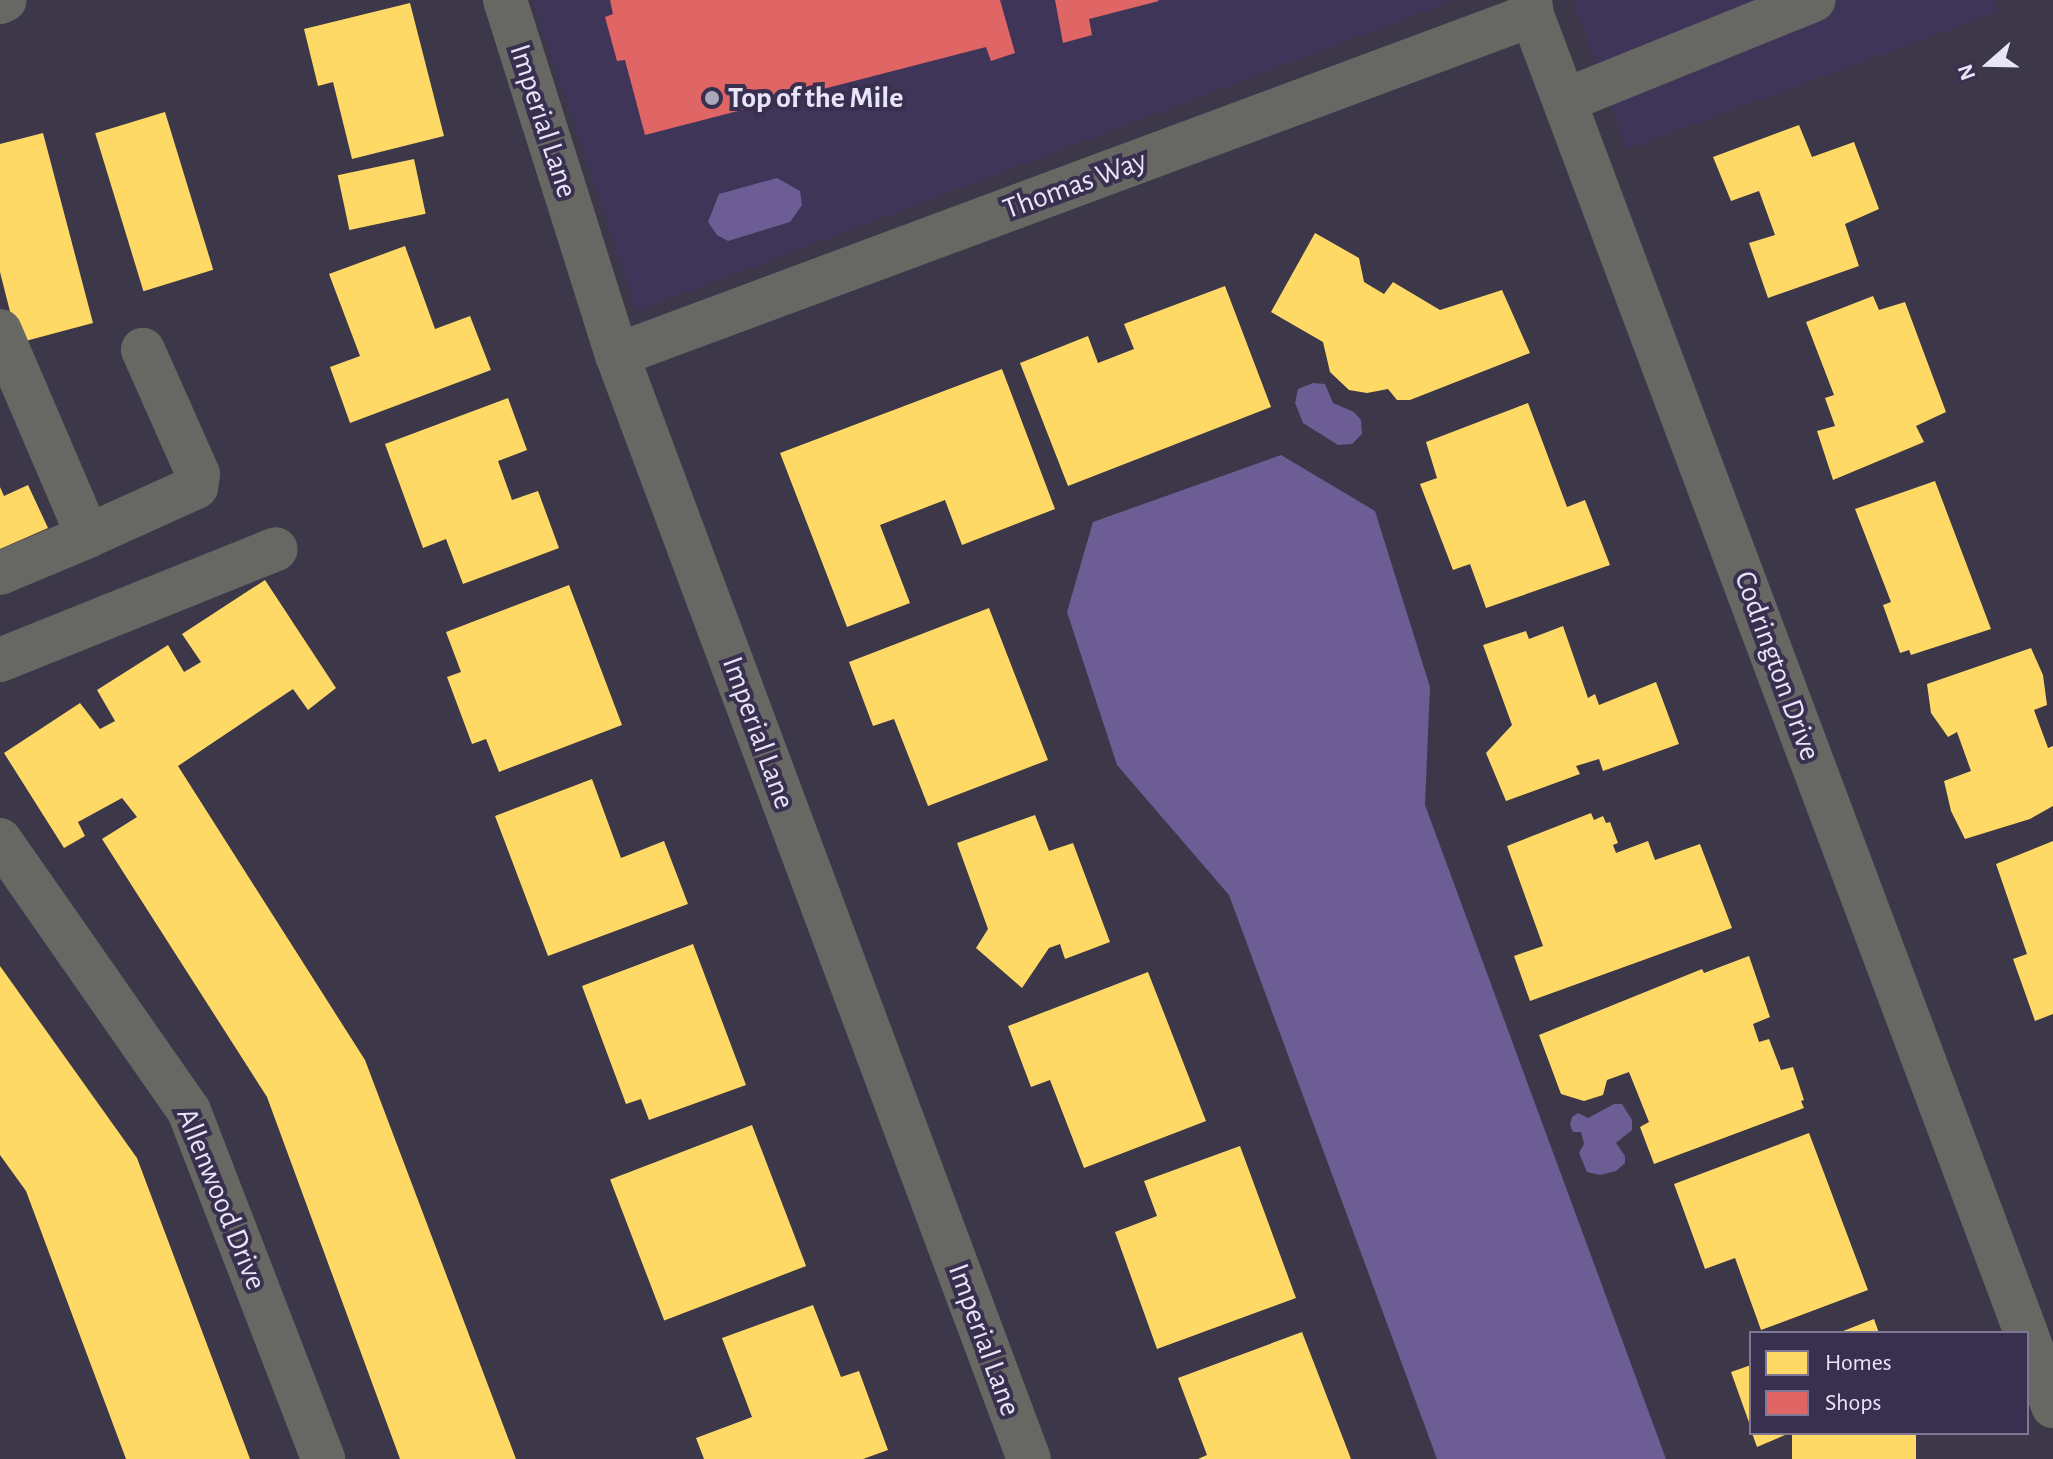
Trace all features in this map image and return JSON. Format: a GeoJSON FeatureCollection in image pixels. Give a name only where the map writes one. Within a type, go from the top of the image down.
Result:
{"type":"FeatureCollection","features":[{"type":"Feature","properties":{"kind":"street","name":"Imperial Lane"},"geometry":{"type":"LineString","coordinates":[[505,0],[617,355],[1029,1459]]}},
{"type":"Feature","properties":{"kind":"street"},"geometry":{"type":"LineString","coordinates":[[1566,100],[1814,0]]}},
{"type":"Feature","properties":{"kind":"street","name":"Thomas Way"},"geometry":{"type":"LineString","coordinates":[[617,355],[1531,8]]}},
{"type":"Feature","properties":{"kind":"street","name":"Codrington Drive"},"geometry":{"type":"LineString","coordinates":[[1531,8],[2025,1331]]}},
{"type":"Feature","properties":{"kind":"street"},"geometry":{"type":"LineString","coordinates":[[0,331],[88,536]]}},
{"type":"Feature","properties":{"kind":"street"},"geometry":{"type":"LineString","coordinates":[[0,573],[196,487],[198,474],[143,350]]}},
{"type":"Feature","properties":{"kind":"street"},"geometry":{"type":"LineString","coordinates":[[0,660],[276,549]]}},
{"type":"Feature","properties":{"kind":"street","name":"Allenwood Drive"},"geometry":{"type":"LineString","coordinates":[[0,840],[189,1111],[323,1459]]}},
{"type":"Feature","properties":{"kind":"street","name":"Codrington Drive"},"geometry":{"type":"LineString","coordinates":[[2029,1342],[2053,1406]]}},
{"type":"Feature","properties":{"kind":"shaded area"},"geometry":{"type":"Polygon","coordinates":[[[532,0],[1455,0],[637,311],[532,0]]]}},
{"type":"Feature","properties":{"kind":"shaded area"},"geometry":{"type":"Polygon","coordinates":[[[1573,0],[1993,0],[1998,12],[1627,149],[1573,0]]]}},
{"type":"Feature","properties":{"kind":"shaded area"},"geometry":{"type":"Polygon","coordinates":[[[777,178],[800,191],[802,205],[790,222],[728,241],[717,235],[708,222],[719,194],[777,178]]]}},
{"type":"Feature","properties":{"kind":"shaded area"},"geometry":{"type":"Polygon","coordinates":[[[1313,383],[1325,384],[1333,403],[1354,412],[1361,420],[1362,434],[1352,444],[1338,445],[1303,423],[1295,403],[1298,389],[1313,383]]]}},
{"type":"Feature","properties":{"kind":"shaded area"},"geometry":{"type":"Polygon","coordinates":[[[1281,455],[1375,511],[1430,687],[1425,805],[1666,1459],[1437,1459],[1229,895],[1117,765],[1067,612],[1093,522],[1281,455]]]}},
{"type":"Feature","properties":{"kind":"shaded area"},"geometry":{"type":"Polygon","coordinates":[[[1614,1104],[1622,1104],[1632,1120],[1632,1130],[1616,1143],[1625,1156],[1625,1163],[1616,1171],[1600,1175],[1587,1172],[1579,1153],[1584,1144],[1581,1132],[1573,1132],[1570,1125],[1572,1117],[1578,1113],[1588,1118],[1614,1104]]]}},
{"type":"Feature","properties":{"kind":"building: Homes"},"geometry":{"type":"Polygon","coordinates":[[[410,3],[444,136],[352,159],[333,82],[318,86],[304,29],[410,3]]]}},
{"type":"Feature","properties":{"kind":"building: Homes"},"geometry":{"type":"Polygon","coordinates":[[[165,112],[213,270],[143,291],[95,133],[165,112]]]}},
{"type":"Feature","properties":{"kind":"building: Homes"},"geometry":{"type":"Polygon","coordinates":[[[1799,125],[1812,157],[1854,142],[1879,209],[1845,224],[1859,266],[1768,298],[1749,243],[1775,235],[1759,191],[1731,201],[1713,157],[1799,125]]]}},
{"type":"Feature","properties":{"kind":"building: Homes"},"geometry":{"type":"Polygon","coordinates":[[[43,133],[93,323],[18,343],[0,272],[0,144],[43,133]]]}},
{"type":"Feature","properties":{"kind":"building: Homes"},"geometry":{"type":"Polygon","coordinates":[[[414,159],[426,214],[349,230],[338,175],[414,159]]]}},
{"type":"Feature","properties":{"kind":"building: Homes"},"geometry":{"type":"Polygon","coordinates":[[[1315,233],[1359,258],[1364,282],[1384,294],[1393,282],[1440,310],[1502,290],[1530,353],[1410,400],[1397,400],[1388,389],[1367,393],[1349,390],[1330,372],[1323,342],[1271,312],[1315,233]]]}},
{"type":"Feature","properties":{"kind":"building: Homes"},"geometry":{"type":"Polygon","coordinates":[[[405,246],[435,329],[470,316],[491,370],[350,423],[330,367],[360,356],[329,274],[405,246]]]}},
{"type":"Feature","properties":{"kind":"building: Homes"},"geometry":{"type":"Polygon","coordinates":[[[1225,286],[1271,407],[1068,486],[1020,363],[1088,336],[1098,363],[1134,349],[1124,324],[1225,286]]]}},
{"type":"Feature","properties":{"kind":"building: Homes"},"geometry":{"type":"Polygon","coordinates":[[[1873,296],[1879,310],[1905,302],[1946,412],[1916,426],[1924,442],[1833,480],[1817,431],[1835,426],[1825,398],[1834,395],[1806,322],[1873,296]]]}},
{"type":"Feature","properties":{"kind":"building: Homes"},"geometry":{"type":"Polygon","coordinates":[[[1002,369],[1055,509],[962,545],[945,500],[880,525],[910,603],[847,627],[780,453],[1002,369]]]}},
{"type":"Feature","properties":{"kind":"building: Homes"},"geometry":{"type":"Polygon","coordinates":[[[508,398],[527,450],[498,461],[512,500],[538,491],[559,548],[463,584],[446,539],[423,548],[385,444],[508,398]]]}},
{"type":"Feature","properties":{"kind":"building: Homes"},"geometry":{"type":"Polygon","coordinates":[[[1528,403],[1567,507],[1585,500],[1610,565],[1486,608],[1470,564],[1453,570],[1420,484],[1437,478],[1426,442],[1528,403]]]}},
{"type":"Feature","properties":{"kind":"building: Homes"},"geometry":{"type":"Polygon","coordinates":[[[1935,481],[1991,629],[1911,655],[1909,650],[1900,653],[1883,605],[1891,602],[1855,509],[1935,481]]]}},
{"type":"Feature","properties":{"kind":"building: Homes"},"geometry":{"type":"Polygon","coordinates":[[[28,485],[48,528],[0,549],[0,487],[4,496],[28,485]]]}},
{"type":"Feature","properties":{"kind":"building: Homes"},"geometry":{"type":"Polygon","coordinates":[[[265,580],[336,688],[308,710],[293,689],[178,766],[365,1060],[516,1459],[400,1459],[267,1097],[102,839],[137,817],[122,798],[78,822],[85,836],[64,848],[4,753],[80,703],[100,729],[115,721],[97,690],[168,645],[184,672],[201,662],[182,634],[265,580]]]}},
{"type":"Feature","properties":{"kind":"building: Homes"},"geometry":{"type":"Polygon","coordinates":[[[569,585],[622,725],[499,772],[486,739],[472,744],[447,677],[461,672],[446,632],[569,585]]]}},
{"type":"Feature","properties":{"kind":"building: Homes"},"geometry":{"type":"Polygon","coordinates":[[[989,608],[1048,760],[928,806],[894,719],[873,726],[849,662],[989,608]]]}},
{"type":"Feature","properties":{"kind":"building: Homes"},"geometry":{"type":"Polygon","coordinates":[[[1563,626],[1588,698],[1595,694],[1599,705],[1656,682],[1679,744],[1603,771],[1599,759],[1576,766],[1580,774],[1506,801],[1486,753],[1512,725],[1483,645],[1526,631],[1529,639],[1563,626]]]}},
{"type":"Feature","properties":{"kind":"building: Homes"},"geometry":{"type":"Polygon","coordinates":[[[2031,648],[2043,675],[2047,705],[2034,710],[2048,748],[2053,746],[2053,806],[2030,819],[1965,839],[1951,811],[1944,781],[1971,771],[1957,732],[1948,737],[1931,713],[1927,684],[2031,648]]]}},
{"type":"Feature","properties":{"kind":"building: Homes"},"geometry":{"type":"Polygon","coordinates":[[[592,779],[621,858],[664,841],[688,904],[548,956],[495,816],[592,779]]]}},
{"type":"Feature","properties":{"kind":"building: Homes"},"geometry":{"type":"Polygon","coordinates":[[[1591,813],[1594,820],[1603,816],[1606,823],[1610,822],[1618,843],[1613,845],[1616,853],[1648,841],[1655,860],[1700,844],[1732,928],[1530,1001],[1514,956],[1543,946],[1507,846],[1591,813]]]}},
{"type":"Feature","properties":{"kind":"building: Homes"},"geometry":{"type":"Polygon","coordinates":[[[1035,815],[1049,851],[1073,843],[1110,942],[1065,959],[1060,944],[1049,948],[1022,988],[976,948],[988,929],[957,843],[1035,815]]]}},
{"type":"Feature","properties":{"kind":"building: Homes"},"geometry":{"type":"Polygon","coordinates":[[[2053,841],[2053,1014],[2035,1021],[2013,959],[2027,954],[1996,864],[2053,841]]]}},
{"type":"Feature","properties":{"kind":"building: Homes"},"geometry":{"type":"Polygon","coordinates":[[[693,944],[746,1085],[649,1120],[641,1099],[626,1104],[582,986],[693,944]]]}},
{"type":"Feature","properties":{"kind":"building: Homes"},"geometry":{"type":"Polygon","coordinates":[[[1749,956],[1770,1017],[1753,1024],[1759,1042],[1769,1039],[1781,1070],[1793,1067],[1804,1108],[1654,1164],[1640,1127],[1649,1122],[1629,1072],[1607,1080],[1603,1095],[1584,1101],[1561,1094],[1539,1035],[1702,969],[1704,973],[1749,956]]]}},
{"type":"Feature","properties":{"kind":"building: Homes"},"geometry":{"type":"Polygon","coordinates":[[[0,966],[137,1158],[250,1459],[126,1459],[26,1191],[0,1155],[0,966]]]}},
{"type":"Feature","properties":{"kind":"building: Homes"},"geometry":{"type":"Polygon","coordinates":[[[1148,972],[1206,1121],[1084,1168],[1050,1080],[1031,1087],[1008,1026],[1148,972]]]}},
{"type":"Feature","properties":{"kind":"building: Homes"},"geometry":{"type":"Polygon","coordinates":[[[752,1125],[806,1266],[664,1320],[610,1179],[752,1125]]]}},
{"type":"Feature","properties":{"kind":"building: Homes"},"geometry":{"type":"Polygon","coordinates":[[[1809,1133],[1868,1290],[1761,1330],[1735,1258],[1705,1269],[1674,1184],[1809,1133]]]}},
{"type":"Feature","properties":{"kind":"building: Homes"},"geometry":{"type":"Polygon","coordinates":[[[1240,1146],[1296,1298],[1157,1349],[1115,1232],[1157,1216],[1144,1181],[1240,1146]]]}},
{"type":"Feature","properties":{"kind":"building: Homes"},"geometry":{"type":"Polygon","coordinates":[[[813,1305],[841,1377],[859,1371],[888,1450],[863,1459],[704,1459],[696,1438],[752,1417],[722,1338],[813,1305]]]}},
{"type":"Feature","properties":{"kind":"building: Homes"},"geometry":{"type":"Polygon","coordinates":[[[1874,1319],[1878,1331],[1843,1331],[1874,1319]]]}},
{"type":"Feature","properties":{"kind":"building: Homes"},"geometry":{"type":"Polygon","coordinates":[[[1302,1332],[1351,1459],[1198,1459],[1207,1455],[1178,1378],[1302,1332]]]}},
{"type":"Feature","properties":{"kind":"building: Homes"},"geometry":{"type":"Polygon","coordinates":[[[1749,1366],[1749,1422],[1731,1372],[1749,1366]]]}},
{"type":"Feature","properties":{"kind":"building: Homes"},"geometry":{"type":"Polygon","coordinates":[[[1753,1435],[1785,1435],[1757,1447],[1753,1435]]]}},
{"type":"Feature","properties":{"kind":"building: Homes"},"geometry":{"type":"Polygon","coordinates":[[[1792,1435],[1916,1435],[1916,1459],[1792,1459],[1792,1435]]]}},
{"type":"Feature","properties":{"kind":"building: Shops","name":"Top of the Mile"},"geometry":{"type":"Polygon","coordinates":[[[610,0],[1000,0],[1015,53],[991,61],[986,47],[645,135],[625,60],[617,61],[605,17],[613,14],[610,0]]]}},
{"type":"Feature","properties":{"kind":"building: Shops"},"geometry":{"type":"Polygon","coordinates":[[[1055,0],[1159,1],[1089,19],[1092,35],[1063,43],[1055,0]]]}},
{"type":"Feature","properties":{"kind":"place","name":"Top of the Mile"},"geometry":{"type":"Point","coordinates":[712,98]}}]}
